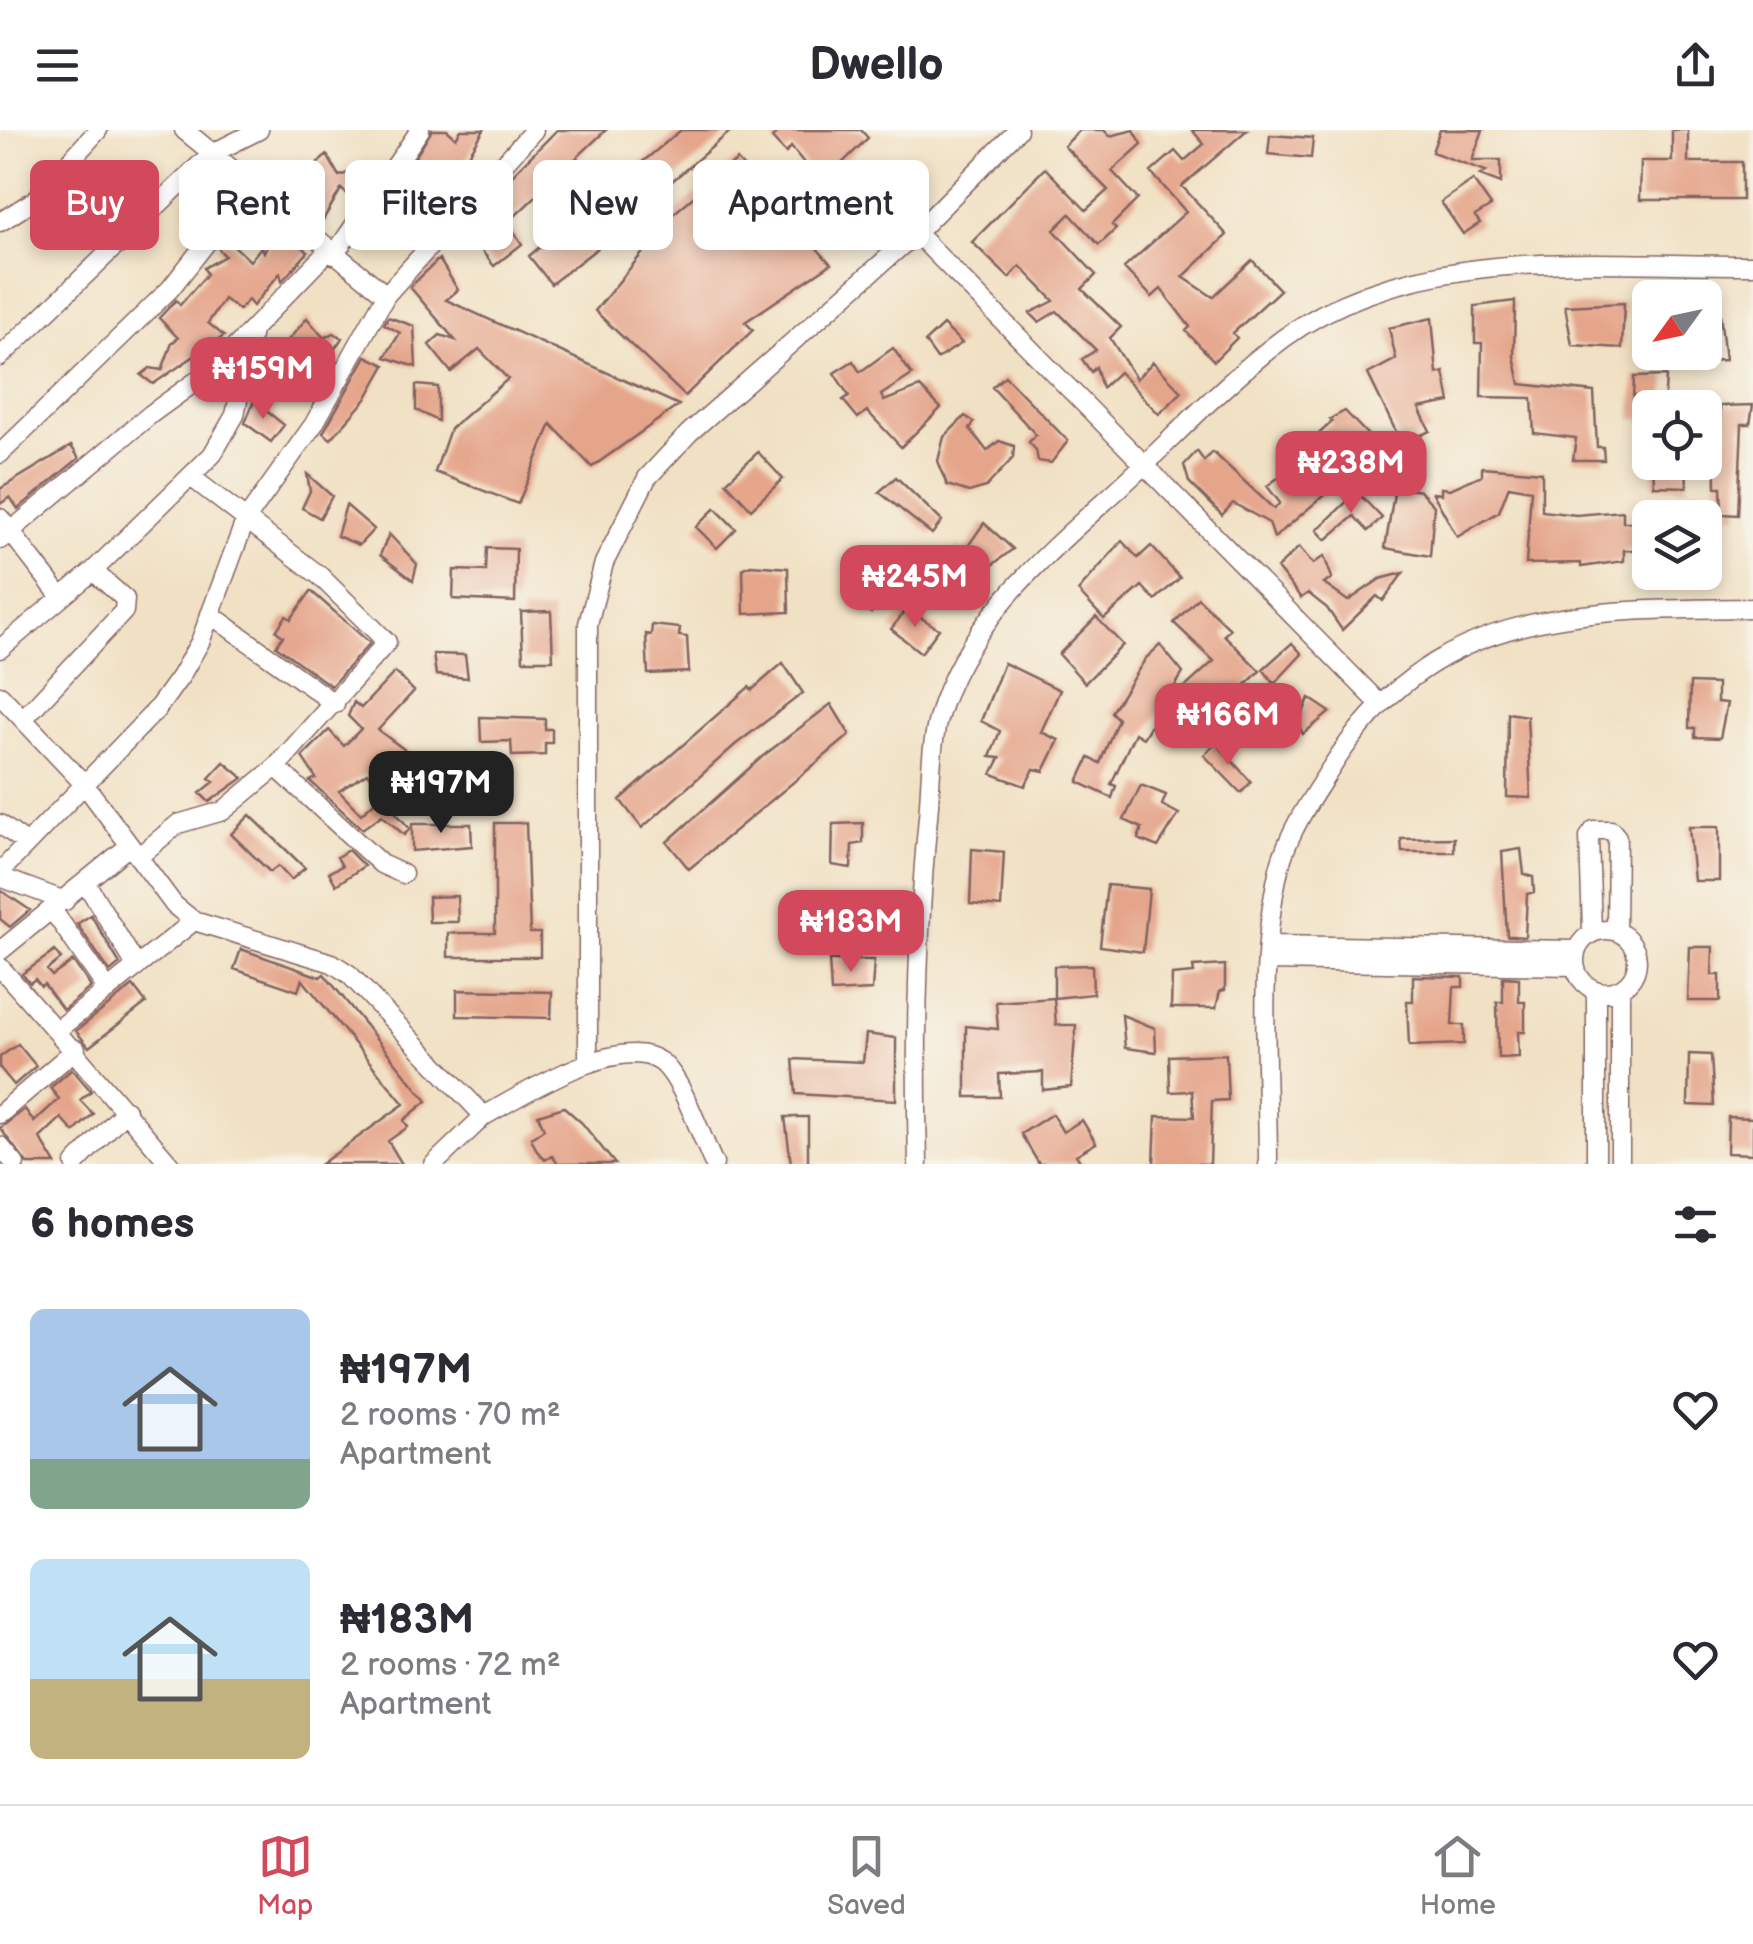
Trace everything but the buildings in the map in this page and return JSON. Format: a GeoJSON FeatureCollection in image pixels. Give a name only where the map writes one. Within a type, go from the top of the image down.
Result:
{"type":"FeatureCollection","features":[{"type":"Feature","properties":{"kind":"street"},"geometry":{"type":"LineString","coordinates":[[71,160],[98,130]]}},
{"type":"Feature","properties":{"kind":"street"},"geometry":{"type":"LineString","coordinates":[[184,130],[218,160]]}},
{"type":"Feature","properties":{"kind":"street"},"geometry":{"type":"LineString","coordinates":[[159,205],[211,154],[259,130]]}},
{"type":"Feature","properties":{"kind":"street"},"geometry":{"type":"LineString","coordinates":[[108,990],[59,906],[0,874],[169,693],[200,642],[245,522],[314,424],[386,295],[534,130]]}},
{"type":"Feature","properties":{"kind":"street"},"geometry":{"type":"LineString","coordinates":[[929,220],[1018,130]]}},
{"type":"Feature","properties":{"kind":"street"},"geometry":{"type":"LineString","coordinates":[[61,597],[4,530],[217,366],[332,253],[412,134]]}},
{"type":"Feature","properties":{"kind":"street"},"geometry":{"type":"LineString","coordinates":[[1,219],[30,203]]}},
{"type":"Feature","properties":{"kind":"street"},"geometry":{"type":"LineString","coordinates":[[929,246],[1380,704]]}},
{"type":"Feature","properties":{"kind":"street"},"geometry":{"type":"LineString","coordinates":[[325,247],[386,295]]}},
{"type":"Feature","properties":{"kind":"street"},"geometry":{"type":"LineString","coordinates":[[0,356],[113,250]]}},
{"type":"Feature","properties":{"kind":"street"},"geometry":{"type":"LineString","coordinates":[[0,454],[170,289],[201,250]]}},
{"type":"Feature","properties":{"kind":"street"},"geometry":{"type":"LineString","coordinates":[[588,1060],[588,624],[604,563],[648,478],[689,433],[897,250]]}},
{"type":"Feature","properties":{"kind":"street"},"geometry":{"type":"LineString","coordinates":[[918,1164],[916,1039],[924,854],[937,722],[955,669],[985,624],[1064,539],[1286,336],[1361,298],[1491,266],[1753,265]]}},
{"type":"Feature","properties":{"kind":"street"},"geometry":{"type":"LineString","coordinates":[[0,648],[92,570],[212,455],[235,415],[253,329]]}},
{"type":"Feature","properties":{"kind":"street"},"geometry":{"type":"LineString","coordinates":[[0,951],[86,882],[133,852],[178,824],[223,810],[276,767],[336,704],[387,642],[320,576],[191,477]]}},
{"type":"Feature","properties":{"kind":"street"},"geometry":{"type":"LineString","coordinates":[[22,719],[124,611],[124,599],[92,570]]}},
{"type":"Feature","properties":{"kind":"street"},"geometry":{"type":"LineString","coordinates":[[1268,1164],[1268,953],[1280,867],[1302,813],[1348,741],[1380,704],[1438,659],[1508,627],[1574,612],[1753,608]]}},
{"type":"Feature","properties":{"kind":"street"},"geometry":{"type":"LineString","coordinates":[[210,614],[336,704]]}},
{"type":"Feature","properties":{"kind":"street"},"geometry":{"type":"LineString","coordinates":[[0,695],[85,785],[174,905],[194,921],[332,963],[350,974],[484,1116]]}},
{"type":"Feature","properties":{"kind":"street"},"geometry":{"type":"LineString","coordinates":[[276,767],[380,864],[403,874]]}},
{"type":"Feature","properties":{"kind":"street"},"geometry":{"type":"LineString","coordinates":[[0,824],[26,843]]}},
{"type":"Feature","properties":{"kind":"street"},"geometry":{"type":"LineString","coordinates":[[1592,932],[1616,931],[1634,947],[1638,963],[1632,978],[1620,989],[1596,990],[1582,981],[1576,958],[1592,932],[1589,837],[1594,830],[1612,830],[1617,837],[1616,931]]}},
{"type":"Feature","properties":{"kind":"street"},"geometry":{"type":"LineString","coordinates":[[86,882],[137,967]]}},
{"type":"Feature","properties":{"kind":"street"},"geometry":{"type":"LineString","coordinates":[[56,1030],[194,921]]}},
{"type":"Feature","properties":{"kind":"street"},"geometry":{"type":"LineString","coordinates":[[1268,953],[1576,958]]}},
{"type":"Feature","properties":{"kind":"street"},"geometry":{"type":"LineString","coordinates":[[0,967],[76,1049],[170,1164]]}},
{"type":"Feature","properties":{"kind":"street"},"geometry":{"type":"LineString","coordinates":[[1620,989],[1620,1164]]}},
{"type":"Feature","properties":{"kind":"street"},"geometry":{"type":"LineString","coordinates":[[1596,990],[1596,1164]]}},
{"type":"Feature","properties":{"kind":"street"},"geometry":{"type":"LineString","coordinates":[[0,1114],[76,1049]]}},
{"type":"Feature","properties":{"kind":"street"},"geometry":{"type":"LineString","coordinates":[[434,1164],[484,1116],[588,1060],[650,1057],[670,1072],[714,1164]]}},
{"type":"Feature","properties":{"kind":"street"},"geometry":{"type":"LineString","coordinates":[[1596,1086],[1620,1086]]}},
{"type":"Feature","properties":{"kind":"street"},"geometry":{"type":"LineString","coordinates":[[75,1164],[126,1110]]}},
{"type":"Feature","properties":{"kind":"street"},"geometry":{"type":"LineString","coordinates":[[0,1146],[14,1164]]}}]}
